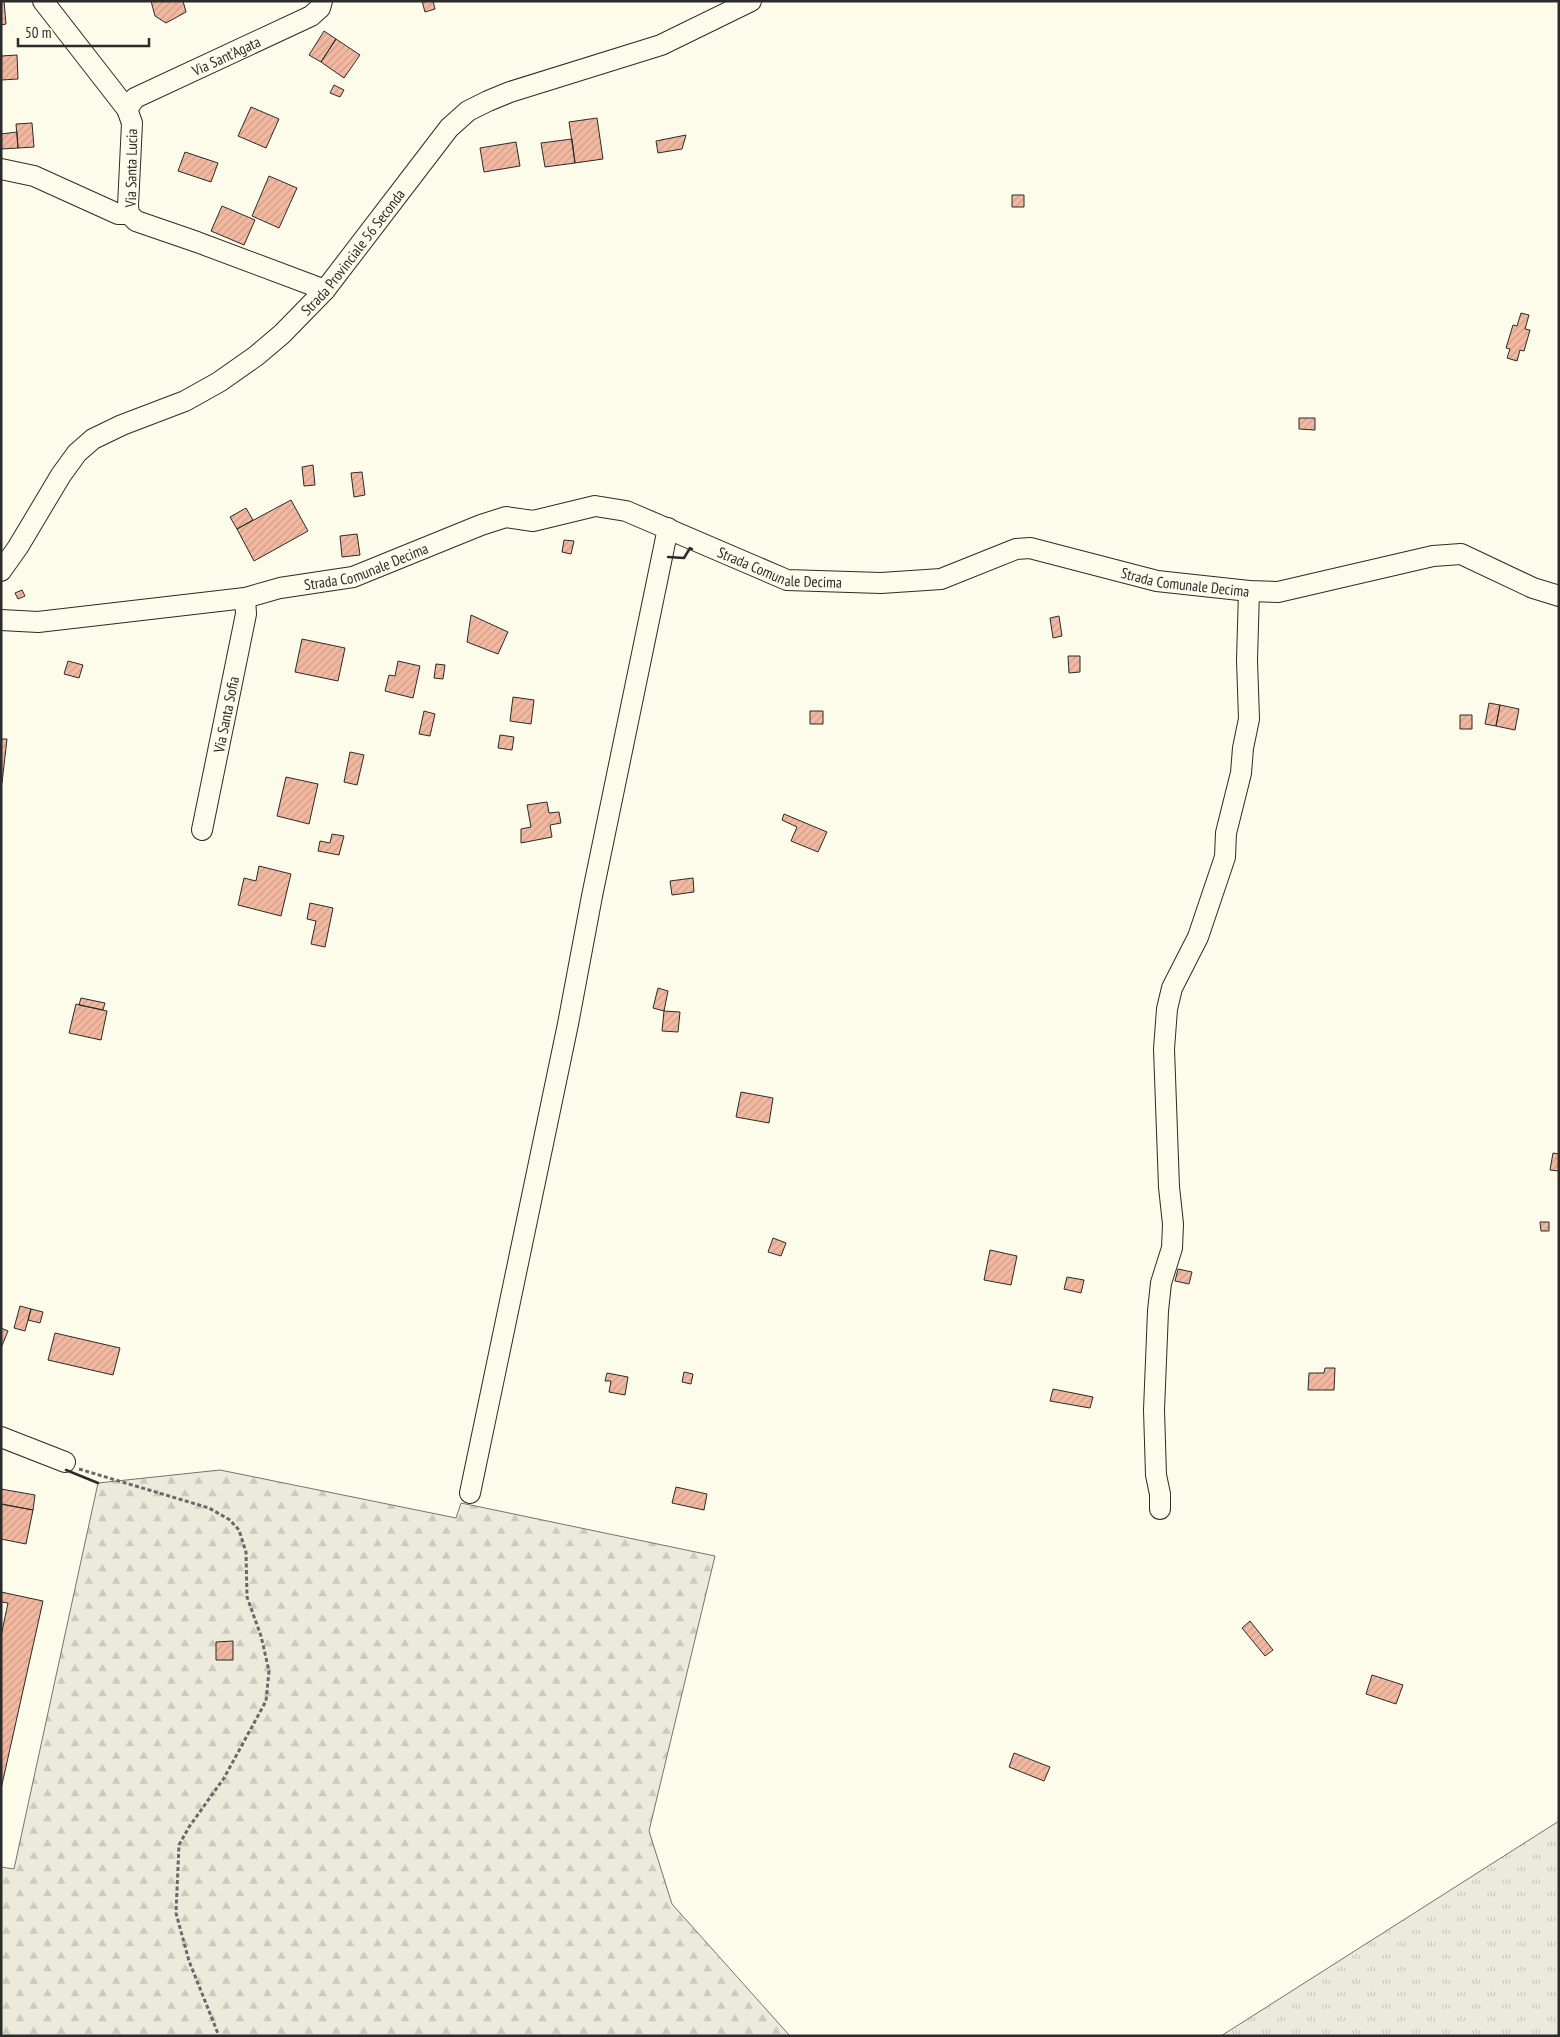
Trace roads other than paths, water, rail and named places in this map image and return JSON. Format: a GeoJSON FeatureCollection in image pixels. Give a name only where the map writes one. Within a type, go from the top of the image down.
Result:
{"type":"FeatureCollection","features":[{"type":"Feature","properties":{"kind":"street","name":"Via Santa Lucia"},"geometry":{"type":"LineString","coordinates":[[42,1],[127,109],[132,124],[128,206],[130,214],[136,221],[325,290]]}},
{"type":"Feature","properties":{"kind":"street","name":"Via Sant'Agata"},"geometry":{"type":"LineString","coordinates":[[127,109],[135,98],[310,16],[320,8],[322,1]]}},
{"type":"Feature","properties":{"kind":"street","name":"Strada Provinciale 56 Seconda"},"geometry":{"type":"LineString","coordinates":[[1,570],[18,547],[61,474],[77,453],[93,439],[122,425],[185,401],[219,382],[256,356],[282,334],[325,290],[449,128],[468,111],[510,92],[661,45],[751,1]]}},
{"type":"Feature","properties":{"kind":"street"},"geometry":{"type":"LineString","coordinates":[[1,169],[34,176],[118,214],[130,214]]}},
{"type":"Feature","properties":{"kind":"street","name":"Strada Comunale Decima"},"geometry":{"type":"LineString","coordinates":[[1,620],[38,622],[245,598],[280,588],[353,577],[480,525],[506,517],[533,521],[596,506],[626,510],[787,580],[881,584],[942,579],[1016,549],[1030,548],[1157,581],[1249,591],[1278,592],[1450,553],[1461,554],[1533,588],[1559,596]]}},
{"type":"Feature","properties":{"kind":"street"},"geometry":{"type":"LineString","coordinates":[[470,1493],[568,1024],[592,896],[668,528]]}},
{"type":"Feature","properties":{"kind":"street"},"geometry":{"type":"LineString","coordinates":[[1160,1509],[1160,1494],[1156,1475],[1154,1410],[1158,1311],[1161,1283],[1172,1248],[1173,1224],[1169,1187],[1164,1049],[1167,1009],[1172,988],[1198,936],[1225,858],[1226,833],[1241,773],[1243,748],[1249,719],[1246,660],[1249,591]]}},
{"type":"Feature","properties":{"kind":"street","name":"Via Santa Sofia"},"geometry":{"type":"LineString","coordinates":[[202,830],[246,614],[245,598]]}},
{"type":"Feature","properties":{"kind":"street"},"geometry":{"type":"LineString","coordinates":[[1,1437],[65,1462]]}}]}
